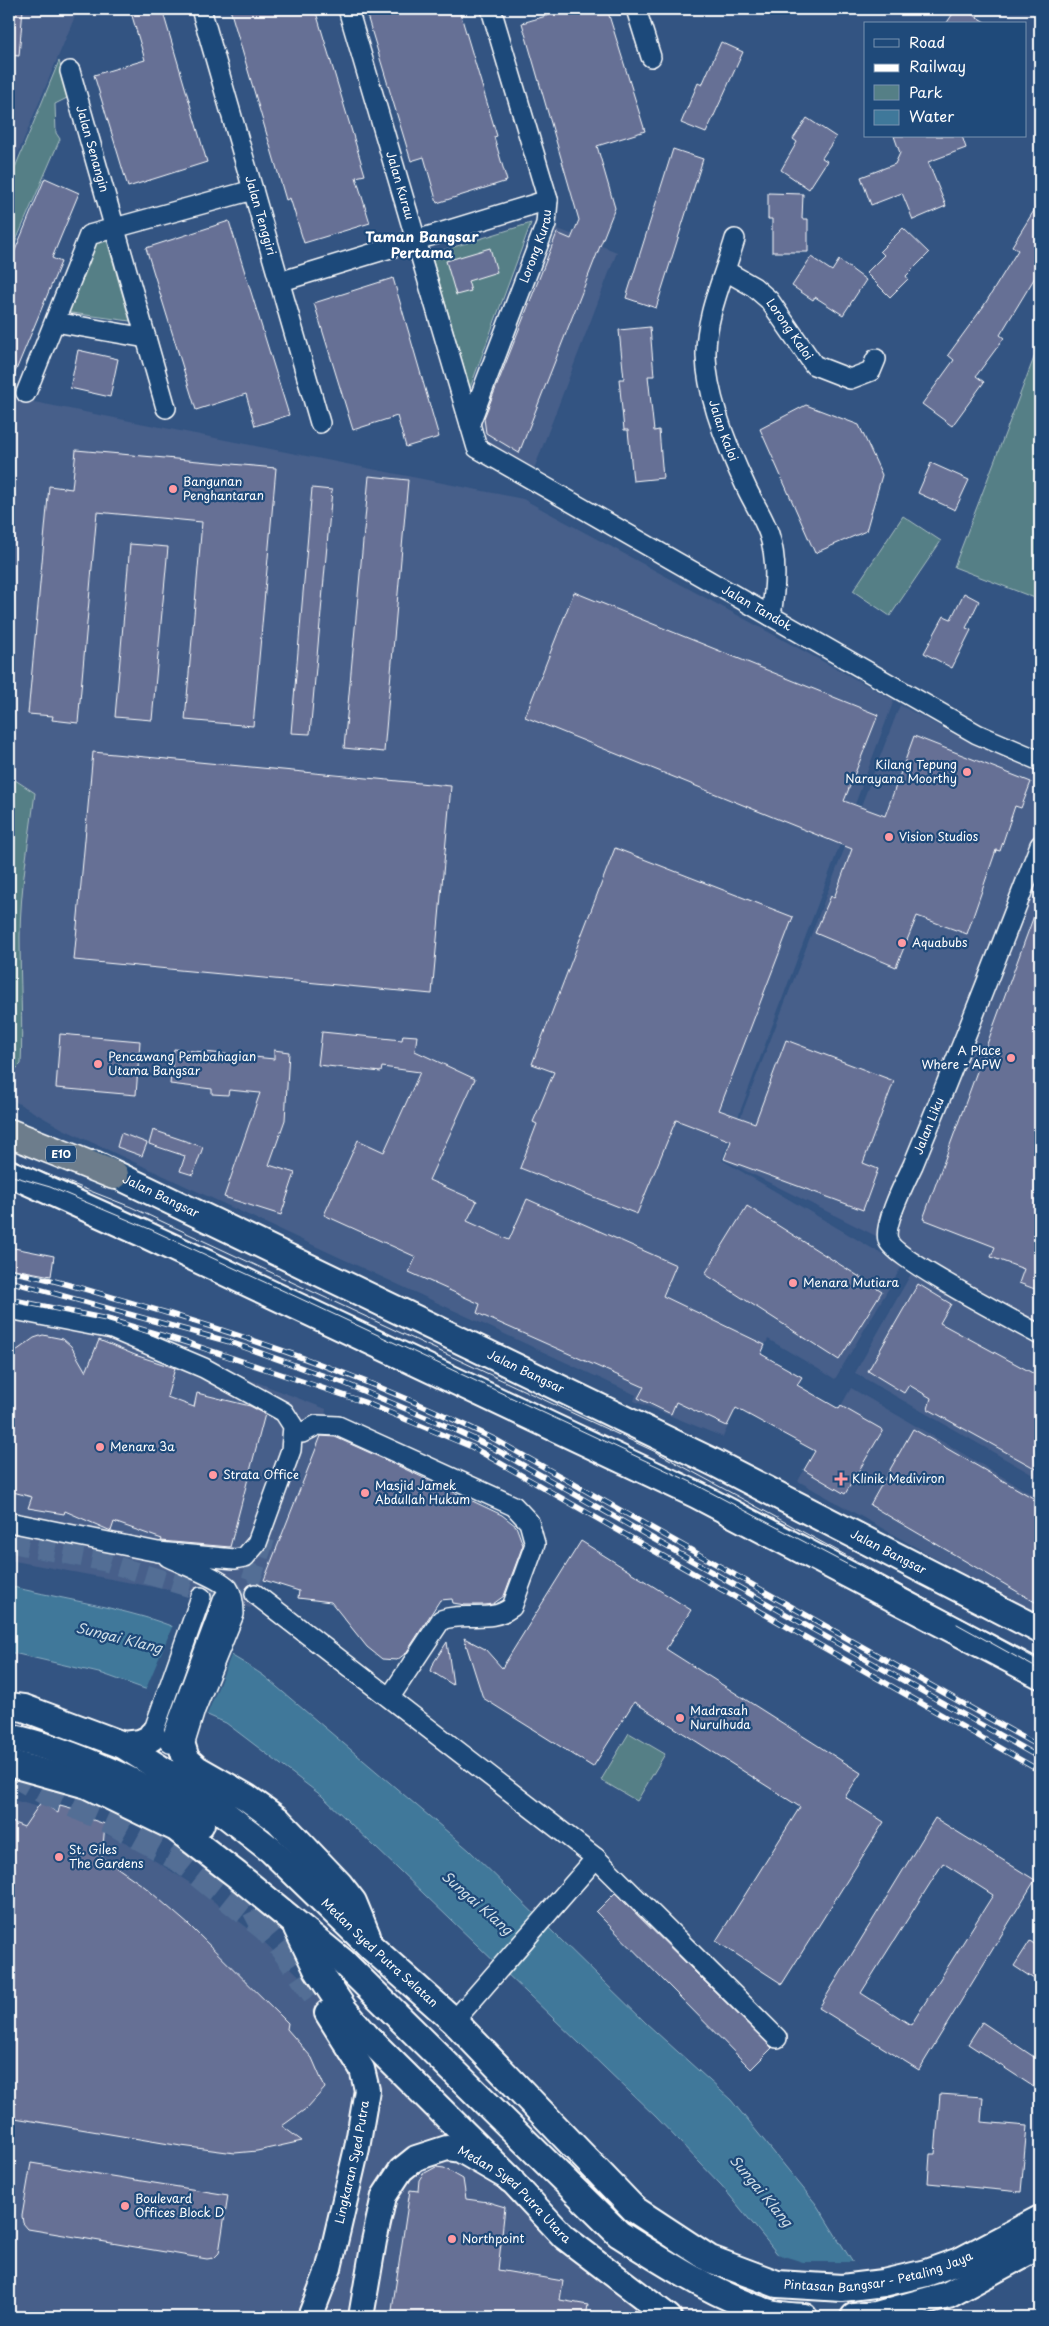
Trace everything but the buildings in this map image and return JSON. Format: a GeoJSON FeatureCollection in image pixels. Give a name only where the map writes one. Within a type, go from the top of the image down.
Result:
{"type":"FeatureCollection","features":[{"type":"Feature","properties":{"kind":"highway","name":"E10"},"geometry":{"type":"LineString","coordinates":[[9,1132],[114,1175]]}},
{"type":"Feature","properties":{"kind":"main road","name":"Jalan Bangsar"},"geometry":{"type":"LineString","coordinates":[[9,1120],[114,1175],[715,1463],[1040,1630]]}},
{"type":"Feature","properties":{"kind":"main road"},"geometry":{"type":"LineString","coordinates":[[9,1173],[150,1237],[697,1495],[1040,1675]]}},
{"type":"Feature","properties":{"kind":"main road","name":"Medan Syed Putra Selatan"},"geometry":{"type":"LineString","coordinates":[[9,1706],[24,1708],[123,1745],[194,1790],[271,1850],[371,1947],[461,2012],[634,2209],[710,2259]]}},
{"type":"Feature","properties":{"kind":"main road"},"geometry":{"type":"LineString","coordinates":[[9,1737],[28,1741],[85,1762],[141,1786],[199,1823],[244,1861],[265,1898]]}},
{"type":"Feature","properties":{"kind":"main road"},"geometry":{"type":"LineString","coordinates":[[123,1745],[140,1743],[151,1738],[168,1742],[197,1769],[246,1796],[278,1820],[353,1902],[371,1947]]}},
{"type":"Feature","properties":{"kind":"main road"},"geometry":{"type":"LineString","coordinates":[[168,1742],[170,1754],[194,1790]]}},
{"type":"Feature","properties":{"kind":"main road"},"geometry":{"type":"LineString","coordinates":[[9,1763],[87,1785],[176,1828],[342,1961],[619,2234],[672,2267],[722,2294],[771,2314],[804,2317]]}},
{"type":"Feature","properties":{"kind":"main road"},"geometry":{"type":"LineString","coordinates":[[293,1920],[316,1969],[344,2010],[367,2037],[510,2179]]}},
{"type":"Feature","properties":{"kind":"main road"},"geometry":{"type":"LineString","coordinates":[[429,2046],[461,2012]]}},
{"type":"Feature","properties":{"kind":"main road","name":"Pintasan Bangsar - Petaling Jaya"},"geometry":{"type":"LineString","coordinates":[[710,2259],[778,2284],[842,2288],[883,2284],[926,2273],[962,2260],[1040,2219]]}},
{"type":"Feature","properties":{"kind":"main road"},"geometry":{"type":"LineString","coordinates":[[854,2317],[876,2315],[948,2295],[1040,2245]]}},
{"type":"Feature","properties":{"kind":"street","name":"Jalan Tenggiri"},"geometry":{"type":"LineString","coordinates":[[201,9],[320,423]]}},
{"type":"Feature","properties":{"kind":"street","name":"Jalan Kurau"},"geometry":{"type":"LineString","coordinates":[[348,9],[477,448]]}},
{"type":"Feature","properties":{"kind":"street","name":"Lorong Kurau"},"geometry":{"type":"LineString","coordinates":[[470,423],[546,224],[548,200],[491,9]]}},
{"type":"Feature","properties":{"kind":"street"},"geometry":{"type":"LineString","coordinates":[[636,9],[651,57]]}},
{"type":"Feature","properties":{"kind":"street","name":"Jalan Senangin"},"geometry":{"type":"LineString","coordinates":[[70,71],[166,408]]}},
{"type":"Feature","properties":{"kind":"street"},"geometry":{"type":"LineString","coordinates":[[26,393],[89,235],[253,190]]}},
{"type":"Feature","properties":{"kind":"street"},"geometry":{"type":"LineString","coordinates":[[279,282],[548,200]]}},
{"type":"Feature","properties":{"kind":"street","name":"Jalan Kaloi"},"geometry":{"type":"LineString","coordinates":[[736,239],[710,315],[706,356],[716,416],[746,488],[769,533],[775,570],[775,590],[771,616]]}},
{"type":"Feature","properties":{"kind":"street","name":"Lorong Kaloi"},"geometry":{"type":"LineString","coordinates":[[726,271],[754,287],[769,300],[814,365],[850,379],[870,371],[876,359]]}},
{"type":"Feature","properties":{"kind":"street"},"geometry":{"type":"LineString","coordinates":[[55,322],[146,338]]}},
{"type":"Feature","properties":{"kind":"street","name":"Jalan Tandok"},"geometry":{"type":"LineString","coordinates":[[477,448],[977,734],[1040,761]]}},
{"type":"Feature","properties":{"kind":"street","name":"Jalan Liku"},"geometry":{"type":"LineString","coordinates":[[1040,845],[978,1008],[892,1216],[887,1239],[892,1248],[913,1262],[1040,1335]]}},
{"type":"Feature","properties":{"kind":"street"},"geometry":{"type":"LineString","coordinates":[[9,1309],[112,1329],[204,1368],[264,1400],[284,1412],[293,1426],[291,1450],[257,1543],[245,1557],[235,1559],[158,1552],[9,1522]]}},
{"type":"Feature","properties":{"kind":"street"},"geometry":{"type":"LineString","coordinates":[[302,1433],[317,1425],[338,1426],[514,1506],[529,1522],[535,1544],[512,1607],[504,1613],[482,1618],[454,1615],[441,1620],[390,1697]]}},
{"type":"Feature","properties":{"kind":"street"},"geometry":{"type":"LineString","coordinates":[[158,1552],[221,1581],[228,1588],[234,1607],[226,1607],[168,1742]]}},
{"type":"Feature","properties":{"kind":"street"},"geometry":{"type":"LineString","coordinates":[[255,1594],[596,1858],[777,2038]]}},
{"type":"Feature","properties":{"kind":"street"},"geometry":{"type":"LineString","coordinates":[[168,1742],[200,1599]]}},
{"type":"Feature","properties":{"kind":"street"},"geometry":{"type":"LineString","coordinates":[[461,2012],[596,1858]]}},
{"type":"Feature","properties":{"kind":"street","name":"Lingkaran Syed Putra"},"geometry":{"type":"LineString","coordinates":[[310,2317],[329,2268],[367,2090],[362,2069],[327,2013]]}},
{"type":"Feature","properties":{"kind":"street","name":"Medan Syed Putra Utara"},"geometry":{"type":"LineString","coordinates":[[361,2317],[384,2196],[401,2170],[416,2158],[447,2148],[460,2150],[510,2179],[564,2237],[669,2317]]}},
{"type":"Feature","properties":{"kind":"shaded area"},"geometry":{"type":"Polygon","coordinates":[[[9,9],[78,9],[9,175],[9,9]]]}},
{"type":"Feature","properties":{"kind":"shaded area"},"geometry":{"type":"Polygon","coordinates":[[[553,227],[617,252],[534,469],[485,443],[476,420],[553,227]]]}},
{"type":"Feature","properties":{"kind":"shaded area"},"geometry":{"type":"Polygon","coordinates":[[[9,397],[523,499],[894,700],[722,1160],[902,1266],[835,1379],[768,1339],[723,1437],[634,1401],[636,1395],[63,1129],[9,1098],[9,397]]]}},
{"type":"Feature","properties":{"kind":"shaded area"},"geometry":{"type":"Polygon","coordinates":[[[900,705],[971,743],[1040,768],[1040,1479],[855,1373],[920,1258],[724,1160],[900,705]]]}},
{"type":"Feature","properties":{"kind":"shaded area"},"geometry":{"type":"Polygon","coordinates":[[[9,1301],[207,1363],[326,1409],[324,1430],[264,1580],[258,1602],[250,1608],[180,1592],[9,1560],[9,1301]]]}},
{"type":"Feature","properties":{"kind":"shaded area"},"geometry":{"type":"Polygon","coordinates":[[[851,1388],[1040,1499],[1040,1617],[798,1481],[851,1388]]]}},
{"type":"Feature","properties":{"kind":"shaded area"},"geometry":{"type":"Polygon","coordinates":[[[9,1799],[47,1809],[127,1843],[190,1883],[258,1936],[323,1999],[450,2131],[659,2298],[702,2317],[9,2317],[9,1799]]]}},
{"type":"Feature","properties":{"kind":"green space"},"geometry":{"type":"Polygon","coordinates":[[[59,61],[69,97],[55,104],[56,133],[60,139],[9,257],[9,182],[59,61]]]}},
{"type":"Feature","properties":{"kind":"green space"},"geometry":{"type":"Polygon","coordinates":[[[531,223],[470,388],[431,254],[531,223]]]}},
{"type":"Feature","properties":{"kind":"green space"},"geometry":{"type":"Polygon","coordinates":[[[106,237],[130,321],[64,312],[97,239],[106,237]]]}},
{"type":"Feature","properties":{"kind":"green space"},"geometry":{"type":"Polygon","coordinates":[[[1040,342],[1040,600],[954,567],[1040,342]]]}},
{"type":"Feature","properties":{"kind":"green space"},"geometry":{"type":"Polygon","coordinates":[[[903,516],[941,541],[890,616],[853,591],[903,516]]]}},
{"type":"Feature","properties":{"kind":"green space"},"geometry":{"type":"Polygon","coordinates":[[[9,776],[35,793],[20,919],[21,1064],[9,1076],[9,776]]]}},
{"type":"Feature","properties":{"kind":"green space"},"geometry":{"type":"Polygon","coordinates":[[[629,1733],[665,1754],[637,1801],[601,1780],[629,1733]]]}},
{"type":"Feature","properties":{"kind":"water","name":"Sungai Klang"},"geometry":{"type":"Polygon","coordinates":[[[9,1586],[110,1608],[175,1627],[236,1658],[264,1676],[469,1850],[646,2023],[731,2100],[816,2204],[887,2317],[793,2273],[722,2186],[656,2117],[322,1796],[226,1723],[159,1694],[103,1674],[9,1652],[9,1586]]]}},
{"type":"Feature","properties":{"kind":"pier"},"geometry":{"type":"Polygon","coordinates":[[[173,1625],[232,1653],[206,1717],[145,1691],[173,1625]]]}},
{"type":"Feature","properties":{"kind":"pier"},"geometry":{"type":"Polygon","coordinates":[[[774,2253],[803,2262],[855,2262],[889,2315],[818,2317],[791,2274],[774,2253]]]}},
{"type":"Feature","properties":{"kind":"tunnel"},"geometry":{"type":"LineString","coordinates":[[9,1543],[105,1562],[224,1598],[251,1580],[269,1529]]}},
{"type":"Feature","properties":{"kind":"tunnel"},"geometry":{"type":"LineString","coordinates":[[9,1772],[47,1794],[112,1823],[179,1860],[266,1930],[286,1954],[327,2013]]}},
{"type":"Feature","properties":{"kind":"tunnel"},"geometry":{"type":"LineString","coordinates":[[237,1875],[266,1930]]}},
{"type":"Feature","properties":{"kind":"tram line"},"geometry":{"type":"LineString","coordinates":[[9,1159],[131,1207],[658,1453],[1040,1661]]}},
{"type":"Feature","properties":{"kind":"tram line"},"geometry":{"type":"LineString","coordinates":[[9,1175],[50,1187],[152,1230],[314,1305],[691,1482],[854,1568]]}},
{"type":"Feature","properties":{"kind":"tram line"},"geometry":{"type":"LineString","coordinates":[[957,1624],[1040,1670]]}},
{"type":"Feature","properties":{"kind":"railway"},"geometry":{"type":"LineString","coordinates":[[9,1271],[88,1290],[167,1313],[293,1354],[375,1385],[456,1421],[496,1440],[1040,1747]]}},
{"type":"Feature","properties":{"kind":"railway"},"geometry":{"type":"LineString","coordinates":[[9,1281],[230,1342],[344,1383],[442,1424],[493,1448],[1040,1758]]}},
{"type":"Feature","properties":{"kind":"railway"},"geometry":{"type":"LineString","coordinates":[[9,1299],[107,1319],[191,1344],[364,1402],[472,1447],[1040,1771]]}},
{"type":"Feature","properties":{"kind":"place","name":"Bangunan Penghantaran"},"geometry":{"type":"Point","coordinates":[173,489]}},
{"type":"Feature","properties":{"kind":"place","name":"Kilang Tepung Narayana Moorthy"},"geometry":{"type":"Point","coordinates":[967,772]}},
{"type":"Feature","properties":{"kind":"place","name":"Vision Studios"},"geometry":{"type":"Point","coordinates":[889,837]}},
{"type":"Feature","properties":{"kind":"place","name":"Aquabubs"},"geometry":{"type":"Point","coordinates":[902,943]}},
{"type":"Feature","properties":{"kind":"place","name":"A Place Where - APW"},"geometry":{"type":"Point","coordinates":[1011,1058]}},
{"type":"Feature","properties":{"kind":"place","name":"Pencawang Pembahagian Utama Bangsar"},"geometry":{"type":"Point","coordinates":[98,1064]}},
{"type":"Feature","properties":{"kind":"place","name":"Menara Mutiara"},"geometry":{"type":"Point","coordinates":[793,1283]}},
{"type":"Feature","properties":{"kind":"place","name":"Menara 3a"},"geometry":{"type":"Point","coordinates":[100,1447]}},
{"type":"Feature","properties":{"kind":"place","name":"Strata Office"},"geometry":{"type":"Point","coordinates":[213,1475]}},
{"type":"Feature","properties":{"kind":"place","name":"Klinik Mediviron"},"geometry":{"type":"Point","coordinates":[841,1479]}},
{"type":"Feature","properties":{"kind":"place","name":"Masjid Jamek Abdullah Hukum"},"geometry":{"type":"Point","coordinates":[365,1493]}},
{"type":"Feature","properties":{"kind":"place","name":"Madrasah Nurulhuda"},"geometry":{"type":"Point","coordinates":[680,1718]}},
{"type":"Feature","properties":{"kind":"place","name":"St. Giles The Gardens"},"geometry":{"type":"Point","coordinates":[59,1857]}},
{"type":"Feature","properties":{"kind":"place","name":"Boulevard Offices Block D"},"geometry":{"type":"Point","coordinates":[125,2206]}},
{"type":"Feature","properties":{"kind":"place","name":"Northpoint"},"geometry":{"type":"Point","coordinates":[452,2239]}},
{"type":"Feature","properties":{"kind":"district","name":"Taman Bangsar Pertama"},"geometry":{"type":"Point","coordinates":[422,246]}}]}
